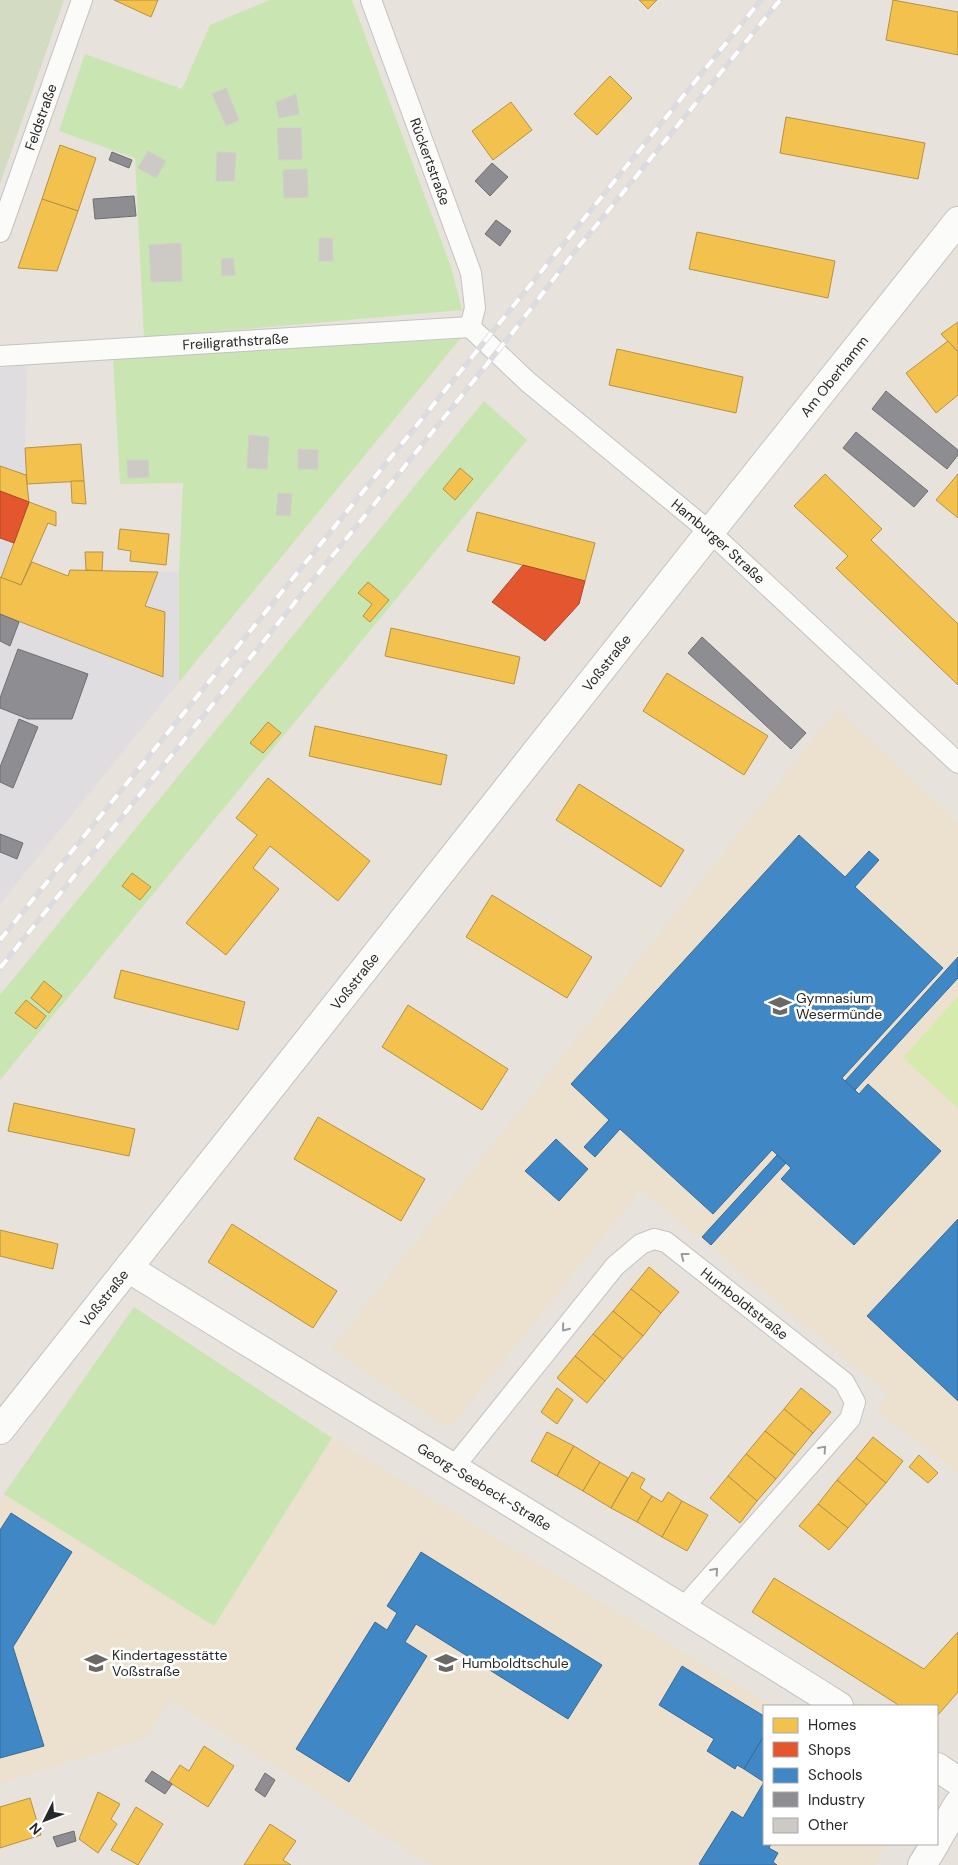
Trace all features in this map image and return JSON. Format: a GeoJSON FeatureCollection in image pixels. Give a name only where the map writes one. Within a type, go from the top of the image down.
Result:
{"type":"FeatureCollection","features":[{"type":"Feature","properties":{"kind":"street","name":"Feldstraße"},"geometry":{"type":"LineString","coordinates":[[0,232],[82,0]]}},
{"type":"Feature","properties":{"kind":"street","name":"Rückertstraße"},"geometry":{"type":"LineString","coordinates":[[371,0],[471,272],[475,308],[470,327]]}},
{"type":"Feature","properties":{"kind":"street","name":"Am Oberhamm"},"geometry":{"type":"LineString","coordinates":[[710,532],[958,222]]}},
{"type":"Feature","properties":{"kind":"street","name":"Freiligrathstraße"},"geometry":{"type":"LineString","coordinates":[[0,356],[470,327]]}},
{"type":"Feature","properties":{"kind":"street","name":"Hamburger Straße"},"geometry":{"type":"LineString","coordinates":[[470,327],[528,382],[710,532],[958,763]]}},
{"type":"Feature","properties":{"kind":"street","name":"Voßstraße"},"geometry":{"type":"LineString","coordinates":[[0,1430],[710,532]]}},
{"type":"Feature","properties":{"kind":"street","name":"Humboldtstraße"},"geometry":{"type":"LineString","coordinates":[[453,1468],[615,1266],[641,1244],[654,1239],[666,1242],[844,1382],[855,1402],[850,1419],[683,1608]]}},
{"type":"Feature","properties":{"kind":"street","name":"Georg-Seebeck-Straße"},"geometry":{"type":"LineString","coordinates":[[128,1268],[683,1608],[837,1705]]}},
{"type":"Feature","properties":{"kind":"street"},"geometry":{"type":"LineString","coordinates":[[938,1769],[958,1781]]}},
{"type":"Feature","properties":{"kind":"street"},"geometry":{"type":"LineString","coordinates":[[938,1838],[958,1804]]}},
{"type":"Feature","properties":{"kind":"street"},"geometry":{"type":"LineString","coordinates":[[922,1865],[934,1845]]}},
{"type":"Feature","properties":{"kind":"shaded area"},"geometry":{"type":"Polygon","coordinates":[[[27,365],[25,448],[29,502],[56,512],[56,526],[47,524],[32,562],[68,576],[70,570],[179,572],[179,682],[0,904],[0,368],[27,365]]]}},
{"type":"Feature","properties":{"kind":"shaded area","name":"Gymnasium Wesermünde"},"geometry":{"type":"Polygon","coordinates":[[[837,709],[958,822],[958,1475],[876,1411],[888,1394],[641,1190],[453,1424],[445,1427],[331,1349],[837,709]]]}},
{"type":"Feature","properties":{"kind":"shaded area","name":"Humboldtschule"},"geometry":{"type":"Polygon","coordinates":[[[332,1438],[770,1705],[763,1705],[763,1845],[886,1845],[874,1865],[431,1865],[170,1700],[145,1739],[0,1783],[0,1501],[4,1494],[214,1625],[332,1438]]]}},
{"type":"Feature","properties":{"kind":"green space"},"geometry":{"type":"Polygon","coordinates":[[[0,0],[64,0],[0,184],[0,0]]]}},
{"type":"Feature","properties":{"kind":"green space"},"geometry":{"type":"Polygon","coordinates":[[[270,0],[352,0],[451,267],[462,310],[144,338],[135,158],[59,131],[85,54],[182,89],[210,25],[270,0]]]}},
{"type":"Feature","properties":{"kind":"green space"},"geometry":{"type":"Polygon","coordinates":[[[460,339],[179,682],[179,572],[183,483],[120,484],[113,357],[460,339]]]}},
{"type":"Feature","properties":{"kind":"green space"},"geometry":{"type":"Polygon","coordinates":[[[484,401],[527,440],[0,1080],[0,995],[484,401]]]}},
{"type":"Feature","properties":{"kind":"green space"},"geometry":{"type":"Polygon","coordinates":[[[958,996],[958,1108],[903,1058],[958,996]]]}},
{"type":"Feature","properties":{"kind":"green space"},"geometry":{"type":"Polygon","coordinates":[[[134,1307],[332,1438],[214,1626],[4,1494],[134,1307]]]}},
{"type":"Feature","properties":{"kind":"building: Homes"},"geometry":{"type":"Polygon","coordinates":[[[114,0],[158,0],[151,17],[114,0]]]}},
{"type":"Feature","properties":{"kind":"building: Homes"},"geometry":{"type":"Polygon","coordinates":[[[639,0],[657,0],[648,9],[639,0]]]}},
{"type":"Feature","properties":{"kind":"building: Homes"},"geometry":{"type":"Polygon","coordinates":[[[893,0],[958,12],[958,55],[886,40],[893,0]]]}},
{"type":"Feature","properties":{"kind":"building: Homes"},"geometry":{"type":"Polygon","coordinates":[[[610,76],[632,98],[597,135],[574,114],[610,76]]]}},
{"type":"Feature","properties":{"kind":"building: Homes"},"geometry":{"type":"Polygon","coordinates":[[[511,102],[532,130],[493,160],[472,131],[511,102]]]}},
{"type":"Feature","properties":{"kind":"building: Homes"},"geometry":{"type":"Polygon","coordinates":[[[786,117],[925,143],[918,179],[780,153],[786,117]]]}},
{"type":"Feature","properties":{"kind":"building: Homes"},"geometry":{"type":"Polygon","coordinates":[[[60,145],[96,158],[78,211],[42,199],[60,145]]]}},
{"type":"Feature","properties":{"kind":"building: Homes"},"geometry":{"type":"Polygon","coordinates":[[[42,199],[78,211],[57,271],[18,268],[42,199]]]}},
{"type":"Feature","properties":{"kind":"building: Homes"},"geometry":{"type":"Polygon","coordinates":[[[697,232],[835,261],[828,298],[689,269],[697,232]]]}},
{"type":"Feature","properties":{"kind":"building: Homes"},"geometry":{"type":"Polygon","coordinates":[[[958,322],[958,352],[941,334],[958,322]]]}},
{"type":"Feature","properties":{"kind":"building: Homes"},"geometry":{"type":"Polygon","coordinates":[[[948,341],[958,352],[958,395],[936,413],[906,373],[948,341]]]}},
{"type":"Feature","properties":{"kind":"building: Homes"},"geometry":{"type":"Polygon","coordinates":[[[617,349],[743,377],[736,413],[609,385],[617,349]]]}},
{"type":"Feature","properties":{"kind":"building: Homes"},"geometry":{"type":"Polygon","coordinates":[[[81,444],[84,481],[27,484],[25,448],[81,444]]]}},
{"type":"Feature","properties":{"kind":"building: Homes"},"geometry":{"type":"Polygon","coordinates":[[[0,466],[26,475],[29,502],[0,491],[0,466]]]}},
{"type":"Feature","properties":{"kind":"building: Homes"},"geometry":{"type":"Polygon","coordinates":[[[460,468],[473,479],[455,500],[443,489],[460,468]]]}},
{"type":"Feature","properties":{"kind":"building: Homes"},"geometry":{"type":"Polygon","coordinates":[[[825,474],[882,529],[871,540],[958,624],[958,685],[836,568],[848,556],[794,506],[825,474]]]}},
{"type":"Feature","properties":{"kind":"building: Homes"},"geometry":{"type":"Polygon","coordinates":[[[958,474],[958,518],[936,500],[958,474]]]}},
{"type":"Feature","properties":{"kind":"building: Homes"},"geometry":{"type":"Polygon","coordinates":[[[71,481],[84,481],[86,504],[72,503],[71,481]]]}},
{"type":"Feature","properties":{"kind":"building: Homes"},"geometry":{"type":"Polygon","coordinates":[[[29,502],[56,512],[56,526],[48,523],[21,585],[1,578],[29,502]]]}},
{"type":"Feature","properties":{"kind":"building: Homes"},"geometry":{"type":"Polygon","coordinates":[[[477,512],[595,543],[585,581],[467,551],[477,512]]]}},
{"type":"Feature","properties":{"kind":"building: Homes"},"geometry":{"type":"Polygon","coordinates":[[[120,529],[169,534],[166,565],[130,561],[131,551],[118,549],[120,529]]]}},
{"type":"Feature","properties":{"kind":"building: Homes"},"geometry":{"type":"Polygon","coordinates":[[[85,552],[103,552],[102,571],[86,570],[85,552]]]}},
{"type":"Feature","properties":{"kind":"building: Homes"},"geometry":{"type":"Polygon","coordinates":[[[32,562],[68,576],[70,570],[158,572],[145,606],[165,612],[163,677],[0,614],[0,577],[21,585],[32,562]]]}},
{"type":"Feature","properties":{"kind":"building: Homes"},"geometry":{"type":"Polygon","coordinates":[[[368,582],[389,600],[370,622],[363,616],[372,604],[358,593],[368,582]]]}},
{"type":"Feature","properties":{"kind":"building: Homes"},"geometry":{"type":"Polygon","coordinates":[[[391,628],[520,657],[514,684],[385,656],[391,628]]]}},
{"type":"Feature","properties":{"kind":"building: Homes"},"geometry":{"type":"Polygon","coordinates":[[[667,673],[768,736],[744,775],[643,711],[667,673]]]}},
{"type":"Feature","properties":{"kind":"building: Homes"},"geometry":{"type":"Polygon","coordinates":[[[268,722],[281,733],[263,753],[250,743],[268,722]]]}},
{"type":"Feature","properties":{"kind":"building: Homes"},"geometry":{"type":"Polygon","coordinates":[[[315,726],[447,755],[441,785],[309,756],[315,726]]]}},
{"type":"Feature","properties":{"kind":"building: Homes"},"geometry":{"type":"Polygon","coordinates":[[[268,778],[370,861],[338,901],[270,846],[253,868],[279,889],[226,955],[186,923],[257,835],[236,818],[268,778]]]}},
{"type":"Feature","properties":{"kind":"building: Homes"},"geometry":{"type":"Polygon","coordinates":[[[579,784],[684,850],[661,887],[556,820],[579,784]]]}},
{"type":"Feature","properties":{"kind":"building: Homes"},"geometry":{"type":"Polygon","coordinates":[[[132,873],[151,887],[140,900],[122,886],[132,873]]]}},
{"type":"Feature","properties":{"kind":"building: Homes"},"geometry":{"type":"Polygon","coordinates":[[[492,895],[592,957],[567,998],[466,937],[492,895]]]}},
{"type":"Feature","properties":{"kind":"building: Homes"},"geometry":{"type":"Polygon","coordinates":[[[121,970],[245,1002],[238,1030],[114,998],[121,970]]]}},
{"type":"Feature","properties":{"kind":"building: Homes"},"geometry":{"type":"Polygon","coordinates":[[[44,981],[62,996],[49,1013],[31,998],[44,981]]]}},
{"type":"Feature","properties":{"kind":"building: Homes"},"geometry":{"type":"Polygon","coordinates":[[[26,1000],[46,1016],[36,1029],[15,1013],[26,1000]]]}},
{"type":"Feature","properties":{"kind":"building: Homes"},"geometry":{"type":"Polygon","coordinates":[[[408,1005],[508,1069],[482,1110],[382,1047],[408,1005]]]}},
{"type":"Feature","properties":{"kind":"building: Homes"},"geometry":{"type":"Polygon","coordinates":[[[14,1103],[135,1129],[129,1156],[8,1131],[14,1103]]]}},
{"type":"Feature","properties":{"kind":"building: Homes"},"geometry":{"type":"Polygon","coordinates":[[[318,1117],[425,1179],[401,1221],[294,1159],[318,1117]]]}},
{"type":"Feature","properties":{"kind":"building: Homes"},"geometry":{"type":"Polygon","coordinates":[[[232,1224],[337,1291],[313,1328],[208,1262],[232,1224]]]}},
{"type":"Feature","properties":{"kind":"building: Homes"},"geometry":{"type":"Polygon","coordinates":[[[0,1230],[58,1244],[53,1269],[0,1256],[0,1230]]]}},
{"type":"Feature","properties":{"kind":"building: Homes"},"geometry":{"type":"Polygon","coordinates":[[[649,1267],[679,1292],[661,1313],[631,1289],[649,1267]]]}},
{"type":"Feature","properties":{"kind":"building: Homes"},"geometry":{"type":"Polygon","coordinates":[[[631,1289],[661,1313],[643,1336],[613,1311],[631,1289]]]}},
{"type":"Feature","properties":{"kind":"building: Homes"},"geometry":{"type":"Polygon","coordinates":[[[613,1311],[643,1336],[623,1359],[593,1334],[613,1311]]]}},
{"type":"Feature","properties":{"kind":"building: Homes"},"geometry":{"type":"Polygon","coordinates":[[[593,1334],[623,1359],[605,1381],[575,1356],[593,1334]]]}},
{"type":"Feature","properties":{"kind":"building: Homes"},"geometry":{"type":"Polygon","coordinates":[[[575,1356],[605,1381],[587,1403],[557,1378],[575,1356]]]}},
{"type":"Feature","properties":{"kind":"building: Homes"},"geometry":{"type":"Polygon","coordinates":[[[557,1388],[573,1400],[557,1424],[541,1412],[557,1388]]]}},
{"type":"Feature","properties":{"kind":"building: Homes"},"geometry":{"type":"Polygon","coordinates":[[[801,1388],[831,1412],[813,1433],[784,1409],[801,1388]]]}},
{"type":"Feature","properties":{"kind":"building: Homes"},"geometry":{"type":"Polygon","coordinates":[[[784,1409],[813,1433],[795,1455],[765,1431],[784,1409]]]}},
{"type":"Feature","properties":{"kind":"building: Homes"},"geometry":{"type":"Polygon","coordinates":[[[765,1431],[795,1455],[776,1479],[746,1454],[765,1431]]]}},
{"type":"Feature","properties":{"kind":"building: Homes"},"geometry":{"type":"Polygon","coordinates":[[[547,1432],[574,1446],[557,1476],[531,1461],[547,1432]]]}},
{"type":"Feature","properties":{"kind":"building: Homes"},"geometry":{"type":"Polygon","coordinates":[[[873,1437],[903,1461],[886,1483],[856,1458],[873,1437]]]}},
{"type":"Feature","properties":{"kind":"building: Homes"},"geometry":{"type":"Polygon","coordinates":[[[574,1446],[600,1462],[583,1491],[557,1476],[574,1446]]]}},
{"type":"Feature","properties":{"kind":"building: Homes"},"geometry":{"type":"Polygon","coordinates":[[[746,1454],[776,1479],[757,1501],[728,1476],[746,1454]]]}},
{"type":"Feature","properties":{"kind":"building: Homes"},"geometry":{"type":"Polygon","coordinates":[[[919,1455],[938,1473],[928,1483],[909,1467],[919,1455]]]}},
{"type":"Feature","properties":{"kind":"building: Homes"},"geometry":{"type":"Polygon","coordinates":[[[856,1458],[886,1483],[867,1505],[837,1480],[856,1458]]]}},
{"type":"Feature","properties":{"kind":"building: Homes"},"geometry":{"type":"Polygon","coordinates":[[[600,1462],[628,1478],[611,1508],[583,1491],[600,1462]]]}},
{"type":"Feature","properties":{"kind":"building: Homes"},"geometry":{"type":"Polygon","coordinates":[[[632,1472],[645,1479],[640,1488],[652,1496],[637,1522],[611,1508],[632,1472]]]}},
{"type":"Feature","properties":{"kind":"building: Homes"},"geometry":{"type":"Polygon","coordinates":[[[728,1476],[757,1501],[740,1523],[710,1498],[728,1476]]]}},
{"type":"Feature","properties":{"kind":"building: Homes"},"geometry":{"type":"Polygon","coordinates":[[[837,1480],[867,1505],[848,1528],[818,1504],[837,1480]]]}},
{"type":"Feature","properties":{"kind":"building: Homes"},"geometry":{"type":"Polygon","coordinates":[[[668,1492],[682,1501],[662,1537],[637,1522],[652,1496],[662,1502],[668,1492]]]}},
{"type":"Feature","properties":{"kind":"building: Homes"},"geometry":{"type":"Polygon","coordinates":[[[682,1501],[708,1515],[687,1551],[662,1537],[682,1501]]]}},
{"type":"Feature","properties":{"kind":"building: Homes"},"geometry":{"type":"Polygon","coordinates":[[[818,1504],[848,1528],[829,1550],[799,1526],[818,1504]]]}},
{"type":"Feature","properties":{"kind":"building: Homes"},"geometry":{"type":"Polygon","coordinates":[[[774,1578],[924,1669],[958,1632],[958,1692],[938,1715],[938,1705],[898,1705],[752,1612],[774,1578]]]}},
{"type":"Feature","properties":{"kind":"building: Homes"},"geometry":{"type":"Polygon","coordinates":[[[204,1746],[234,1766],[208,1807],[169,1782],[180,1765],[189,1771],[204,1746]]]}},
{"type":"Feature","properties":{"kind":"building: Homes"},"geometry":{"type":"Polygon","coordinates":[[[98,1792],[120,1804],[111,1819],[117,1824],[98,1853],[79,1839],[98,1792]]]}},
{"type":"Feature","properties":{"kind":"building: Homes"},"geometry":{"type":"Polygon","coordinates":[[[30,1798],[41,1835],[0,1848],[0,1807],[30,1798]]]}},
{"type":"Feature","properties":{"kind":"building: Homes"},"geometry":{"type":"Polygon","coordinates":[[[136,1807],[163,1824],[138,1865],[111,1850],[136,1807]]]}},
{"type":"Feature","properties":{"kind":"building: Homes"},"geometry":{"type":"Polygon","coordinates":[[[270,1824],[296,1841],[283,1860],[291,1865],[244,1865],[270,1824]]]}},
{"type":"Feature","properties":{"kind":"building: Shops"},"geometry":{"type":"Polygon","coordinates":[[[0,491],[29,502],[14,543],[0,538],[0,491]]]}},
{"type":"Feature","properties":{"kind":"building: Shops"},"geometry":{"type":"Polygon","coordinates":[[[523,565],[585,581],[579,604],[545,641],[492,602],[523,565]]]}},
{"type":"Feature","properties":{"kind":"building: Schools"},"geometry":{"type":"Polygon","coordinates":[[[799,835],[845,877],[869,851],[879,860],[855,887],[943,968],[842,1078],[859,1094],[868,1084],[941,1151],[854,1245],[781,1179],[791,1168],[772,1150],[713,1214],[620,1129],[595,1157],[584,1147],[609,1120],[571,1084],[799,835]]]}},
{"type":"Feature","properties":{"kind":"building: Schools"},"geometry":{"type":"Polygon","coordinates":[[[958,957],[958,978],[855,1090],[845,1081],[958,957]]]}},
{"type":"Feature","properties":{"kind":"building: Schools"},"geometry":{"type":"Polygon","coordinates":[[[556,1139],[588,1169],[559,1201],[525,1171],[556,1139]]]}},
{"type":"Feature","properties":{"kind":"building: Schools"},"geometry":{"type":"Polygon","coordinates":[[[777,1155],[786,1163],[711,1245],[702,1237],[777,1155]]]}},
{"type":"Feature","properties":{"kind":"building: Schools"},"geometry":{"type":"Polygon","coordinates":[[[958,1219],[958,1401],[867,1316],[958,1219]]]}},
{"type":"Feature","properties":{"kind":"building: Schools"},"geometry":{"type":"Polygon","coordinates":[[[11,1513],[72,1552],[13,1647],[44,1746],[0,1758],[0,1530],[11,1513]]]}},
{"type":"Feature","properties":{"kind":"building: Schools"},"geometry":{"type":"Polygon","coordinates":[[[421,1552],[602,1665],[568,1719],[416,1624],[405,1642],[427,1656],[349,1782],[296,1749],[375,1622],[387,1630],[397,1613],[387,1606],[421,1552]]]}},
{"type":"Feature","properties":{"kind":"building: Schools"},"geometry":{"type":"Polygon","coordinates":[[[682,1666],[763,1715],[763,1738],[744,1769],[737,1765],[735,1769],[707,1751],[714,1739],[659,1705],[682,1666]]]}},
{"type":"Feature","properties":{"kind":"building: Schools"},"geometry":{"type":"Polygon","coordinates":[[[763,1738],[763,1781],[744,1769],[763,1738]]]}},
{"type":"Feature","properties":{"kind":"building: Schools"},"geometry":{"type":"Polygon","coordinates":[[[763,1784],[763,1845],[770,1845],[769,1848],[778,1853],[773,1862],[777,1865],[699,1864],[732,1811],[743,1818],[763,1784]]]}},
{"type":"Feature","properties":{"kind":"building: Industry"},"geometry":{"type":"Polygon","coordinates":[[[112,152],[132,160],[129,168],[109,160],[112,152]]]}},
{"type":"Feature","properties":{"kind":"building: Industry"},"geometry":{"type":"Polygon","coordinates":[[[492,163],[508,177],[490,196],[475,181],[492,163]]]}},
{"type":"Feature","properties":{"kind":"building: Industry"},"geometry":{"type":"Polygon","coordinates":[[[134,196],[136,216],[95,219],[93,199],[134,196]]]}},
{"type":"Feature","properties":{"kind":"building: Industry"},"geometry":{"type":"Polygon","coordinates":[[[496,220],[511,231],[500,246],[485,234],[496,220]]]}},
{"type":"Feature","properties":{"kind":"building: Industry"},"geometry":{"type":"Polygon","coordinates":[[[886,391],[958,450],[958,455],[947,469],[872,409],[886,391]]]}},
{"type":"Feature","properties":{"kind":"building: Industry"},"geometry":{"type":"Polygon","coordinates":[[[856,432],[928,491],[914,507],[843,448],[856,432]]]}},
{"type":"Feature","properties":{"kind":"building: Industry"},"geometry":{"type":"Polygon","coordinates":[[[0,614],[19,622],[10,646],[0,641],[0,614]]]}},
{"type":"Feature","properties":{"kind":"building: Industry"},"geometry":{"type":"Polygon","coordinates":[[[702,637],[806,733],[791,749],[688,653],[702,637]]]}},
{"type":"Feature","properties":{"kind":"building: Industry"},"geometry":{"type":"Polygon","coordinates":[[[18,649],[88,674],[72,719],[28,719],[0,708],[0,698],[18,649]]]}},
{"type":"Feature","properties":{"kind":"building: Industry"},"geometry":{"type":"Polygon","coordinates":[[[19,719],[38,727],[13,788],[0,782],[0,767],[19,719]]]}},
{"type":"Feature","properties":{"kind":"building: Industry"},"geometry":{"type":"Polygon","coordinates":[[[0,834],[23,843],[17,859],[0,852],[0,834]]]}},
{"type":"Feature","properties":{"kind":"building: Industry"},"geometry":{"type":"Polygon","coordinates":[[[152,1771],[172,1784],[165,1794],[145,1781],[152,1771]]]}},
{"type":"Feature","properties":{"kind":"building: Industry"},"geometry":{"type":"Polygon","coordinates":[[[265,1773],[275,1780],[265,1797],[255,1790],[265,1773]]]}},
{"type":"Feature","properties":{"kind":"building: Industry"},"geometry":{"type":"Polygon","coordinates":[[[74,1831],[76,1841],[57,1847],[53,1837],[74,1831]]]}},
{"type":"Feature","properties":{"kind":"building: Other"},"geometry":{"type":"Polygon","coordinates":[[[226,88],[239,120],[226,126],[212,94],[226,88]]]}},
{"type":"Feature","properties":{"kind":"building: Other"},"geometry":{"type":"Polygon","coordinates":[[[296,94],[299,114],[279,118],[276,102],[296,94]]]}},
{"type":"Feature","properties":{"kind":"building: Other"},"geometry":{"type":"Polygon","coordinates":[[[277,128],[301,128],[302,159],[279,160],[277,128]]]}},
{"type":"Feature","properties":{"kind":"building: Other"},"geometry":{"type":"Polygon","coordinates":[[[148,151],[166,161],[156,178],[138,168],[148,151]]]}},
{"type":"Feature","properties":{"kind":"building: Other"},"geometry":{"type":"Polygon","coordinates":[[[217,152],[236,153],[234,181],[216,181],[217,152]]]}},
{"type":"Feature","properties":{"kind":"building: Other"},"geometry":{"type":"Polygon","coordinates":[[[307,169],[308,197],[284,198],[283,170],[307,169]]]}},
{"type":"Feature","properties":{"kind":"building: Other"},"geometry":{"type":"Polygon","coordinates":[[[319,238],[332,238],[333,261],[319,261],[319,238]]]}},
{"type":"Feature","properties":{"kind":"building: Other"},"geometry":{"type":"Polygon","coordinates":[[[181,243],[182,281],[151,282],[149,245],[181,243]]]}},
{"type":"Feature","properties":{"kind":"building: Other"},"geometry":{"type":"Polygon","coordinates":[[[233,258],[235,275],[222,276],[221,259],[233,258]]]}},
{"type":"Feature","properties":{"kind":"building: Other"},"geometry":{"type":"Polygon","coordinates":[[[249,435],[269,437],[267,469],[247,468],[249,435]]]}},
{"type":"Feature","properties":{"kind":"building: Other"},"geometry":{"type":"Polygon","coordinates":[[[298,449],[318,450],[318,469],[298,469],[298,449]]]}},
{"type":"Feature","properties":{"kind":"building: Other"},"geometry":{"type":"Polygon","coordinates":[[[127,460],[148,460],[149,477],[128,478],[127,460]]]}},
{"type":"Feature","properties":{"kind":"building: Other"},"geometry":{"type":"Polygon","coordinates":[[[278,493],[292,494],[290,516],[276,515],[278,493]]]}},
{"type":"Feature","properties":{"kind":"railway"},"geometry":{"type":"LineString","coordinates":[[0,940],[761,0]]}},
{"type":"Feature","properties":{"kind":"railway"},"geometry":{"type":"LineString","coordinates":[[0,968],[513,332],[572,255],[780,0]]}},
{"type":"Feature","properties":{"kind":"place","name":"Gymnasium Wesermünde"},"geometry":{"type":"Point","coordinates":[780,1006]}},
{"type":"Feature","properties":{"kind":"place","name":"Kindertagesstätte Voßstraße"},"geometry":{"type":"Point","coordinates":[96,1663]}},
{"type":"Feature","properties":{"kind":"place","name":"Humboldtschule"},"geometry":{"type":"Point","coordinates":[446,1663]}}]}
